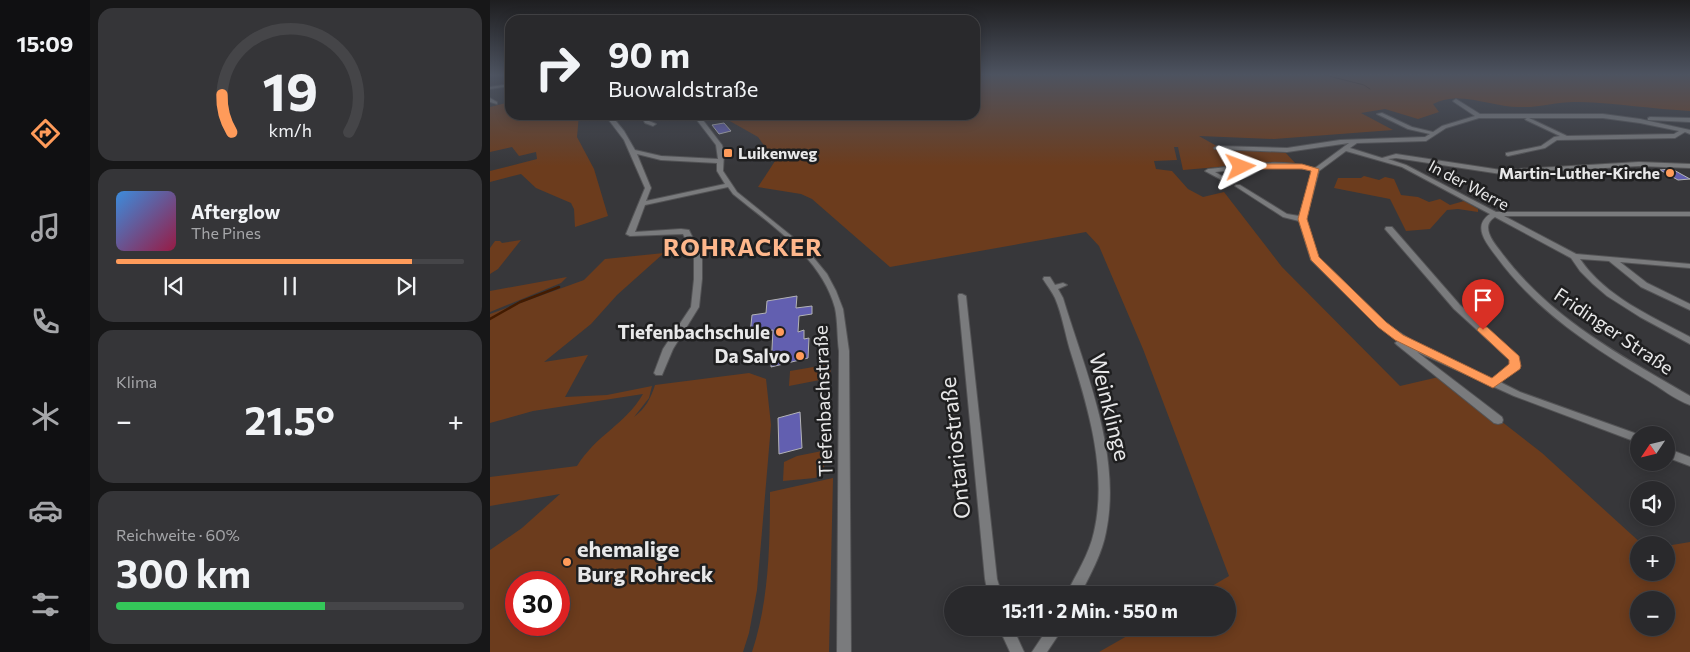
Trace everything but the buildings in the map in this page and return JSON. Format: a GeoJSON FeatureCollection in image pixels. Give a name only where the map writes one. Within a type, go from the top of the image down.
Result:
{"type":"FeatureCollection","features":[{"type":"Feature","properties":{"kind":"street"},"geometry":{"type":"LineString","coordinates":[[1463,105],[1479,116]]}},
{"type":"Feature","properties":{"kind":"street"},"geometry":{"type":"LineString","coordinates":[[1380,114],[1410,128],[1432,133]]}},
{"type":"Feature","properties":{"kind":"street"},"geometry":{"type":"LineString","coordinates":[[1217,148],[1287,150],[1340,142],[1426,139],[1444,126],[1479,116],[1526,118],[1583,116],[1640,121],[1690,132]]}},
{"type":"Feature","properties":{"kind":"street"},"geometry":{"type":"LineString","coordinates":[[1526,118],[1565,137]]}},
{"type":"Feature","properties":{"kind":"street"},"geometry":{"type":"LineString","coordinates":[[1640,121],[1643,119],[1690,120]]}},
{"type":"Feature","properties":{"kind":"street"},"geometry":{"type":"LineString","coordinates":[[613,120],[624,132],[628,146],[635,152],[661,158],[720,161]]}},
{"type":"Feature","properties":{"kind":"street"},"geometry":{"type":"LineString","coordinates":[[646,120],[654,124]]}},
{"type":"Feature","properties":{"kind":"street","name":"Tiefenbachstraße"},"geometry":{"type":"LineString","coordinates":[[700,120],[719,145],[721,153],[720,171],[728,185],[814,261],[824,276],[839,309],[844,351],[844,652]]}},
{"type":"Feature","properties":{"kind":"street"},"geometry":{"type":"LineString","coordinates":[[1508,154],[1543,147],[1556,138],[1613,139],[1675,136],[1683,131]]}},
{"type":"Feature","properties":{"kind":"street"},"geometry":{"type":"LineString","coordinates":[[1355,142],[1316,170],[1302,219],[1314,258],[1399,338],[1493,383],[1553,409],[1630,437]]}},
{"type":"Feature","properties":{"kind":"street","name":"In der Werre"},"geometry":{"type":"LineString","coordinates":[[1346,149],[1404,166],[1574,256]]}},
{"type":"Feature","properties":{"kind":"street"},"geometry":{"type":"LineString","coordinates":[[635,152],[648,188],[630,234],[686,232],[698,257],[695,308],[668,349],[659,373]]}},
{"type":"Feature","properties":{"kind":"street"},"geometry":{"type":"LineString","coordinates":[[1382,159],[1396,156],[1479,170],[1512,172],[1631,165],[1690,166]]}},
{"type":"Feature","properties":{"kind":"street"},"geometry":{"type":"LineString","coordinates":[[1220,177],[1208,171],[1254,165],[1302,166],[1316,170]]}},
{"type":"Feature","properties":{"kind":"street"},"geometry":{"type":"LineString","coordinates":[[642,204],[728,185]]}},
{"type":"Feature","properties":{"kind":"street"},"geometry":{"type":"LineString","coordinates":[[1238,186],[1285,216],[1302,219]]}},
{"type":"Feature","properties":{"kind":"street"},"geometry":{"type":"LineString","coordinates":[[1495,214],[1690,214]]}},
{"type":"Feature","properties":{"kind":"street","name":"Fridinger Straße"},"geometry":{"type":"LineString","coordinates":[[1495,214],[1488,217],[1484,222],[1484,234],[1512,272],[1536,298],[1563,321],[1605,350],[1690,401]]}},
{"type":"Feature","properties":{"kind":"street"},"geometry":{"type":"LineString","coordinates":[[1389,229],[1457,307],[1515,359],[1515,366],[1493,383]]}},
{"type":"Feature","properties":{"kind":"street"},"geometry":{"type":"LineString","coordinates":[[1574,256],[1690,266]]}},
{"type":"Feature","properties":{"kind":"street"},"geometry":{"type":"LineString","coordinates":[[1574,256],[1581,270],[1597,283],[1690,341]]}},
{"type":"Feature","properties":{"kind":"street"},"geometry":{"type":"LineString","coordinates":[[1612,260],[1644,285],[1690,308]]}},
{"type":"Feature","properties":{"kind":"street","name":"Weinklinge"},"geometry":{"type":"LineString","coordinates":[[1054,284],[1099,438],[1105,476],[1104,504],[1099,533],[1089,562],[1077,586]]}},
{"type":"Feature","properties":{"kind":"street","name":"Ontariostraße"},"geometry":{"type":"LineString","coordinates":[[962,296],[980,492],[993,586]]}},
{"type":"Feature","properties":{"kind":"street"},"geometry":{"type":"LineString","coordinates":[[1399,338],[1400,343],[1498,420]]}},
{"type":"Feature","properties":{"kind":"street"},"geometry":{"type":"LineString","coordinates":[[1675,456],[1690,462]]}},
{"type":"Feature","properties":{"kind":"street"},"geometry":{"type":"LineString","coordinates":[[1010,636],[1017,652]]}},
{"type":"Feature","properties":{"kind":"street"},"geometry":{"type":"LineString","coordinates":[[1039,652],[1050,636]]}},
{"type":"Feature","properties":{"kind":"shaded area"},"geometry":{"type":"Polygon","coordinates":[[[505,105],[505,120],[579,120],[577,137],[594,169],[608,216],[575,227],[574,209],[571,203],[536,188],[521,174],[490,182],[490,171],[537,159],[536,152],[519,156],[512,147],[490,152],[490,107],[505,105]]]}},
{"type":"Feature","properties":{"kind":"shaded area"},"geometry":{"type":"Polygon","coordinates":[[[980,105],[1434,105],[1439,112],[1418,119],[1385,109],[1361,113],[1393,130],[1274,139],[1199,136],[1222,149],[1284,151],[1296,164],[1253,164],[1183,170],[1178,147],[1174,147],[1177,160],[1154,161],[1156,169],[1172,171],[1188,189],[1203,197],[1224,192],[1282,267],[1400,386],[1443,376],[1542,453],[1633,536],[1630,536],[1630,581],[1675,581],[1675,544],[1690,542],[1690,652],[1099,652],[1127,636],[1236,636],[1236,586],[1212,586],[1229,576],[1143,349],[1099,246],[1086,232],[890,267],[812,199],[801,194],[758,187],[775,161],[758,137],[728,120],[980,120],[980,105]]]}},
{"type":"Feature","properties":{"kind":"shaded area"},"geometry":{"type":"Polygon","coordinates":[[[1505,105],[1538,105],[1534,106],[1505,105]]]}},
{"type":"Feature","properties":{"kind":"shaded area"},"geometry":{"type":"Polygon","coordinates":[[[1624,105],[1690,105],[1690,111],[1624,105]]]}},
{"type":"Feature","properties":{"kind":"shaded area"},"geometry":{"type":"Polygon","coordinates":[[[1364,176],[1379,180],[1385,177],[1394,179],[1401,195],[1418,197],[1429,202],[1440,199],[1450,205],[1464,201],[1478,209],[1478,212],[1458,209],[1447,210],[1430,229],[1406,231],[1390,199],[1334,188],[1338,178],[1361,178],[1364,176]]]}},
{"type":"Feature","properties":{"kind":"shaded area"},"geometry":{"type":"Polygon","coordinates":[[[521,240],[498,269],[490,274],[490,248],[495,241],[502,243],[521,240]]]}},
{"type":"Feature","properties":{"kind":"shaded area"},"geometry":{"type":"Polygon","coordinates":[[[664,253],[617,295],[591,324],[544,362],[588,355],[565,397],[607,395],[652,386],[649,398],[634,417],[647,403],[655,385],[749,373],[766,379],[771,425],[757,590],[749,633],[743,652],[490,652],[490,550],[522,528],[560,494],[490,506],[490,477],[577,466],[593,446],[628,414],[643,394],[533,411],[490,423],[490,314],[584,280],[605,259],[664,253]]]}},
{"type":"Feature","properties":{"kind":"shaded area"},"geometry":{"type":"Polygon","coordinates":[[[567,277],[561,283],[490,312],[490,291],[567,277]]]}},
{"type":"Feature","properties":{"kind":"shaded area"},"geometry":{"type":"Polygon","coordinates":[[[831,364],[830,378],[789,386],[790,371],[831,364]]]}},
{"type":"Feature","properties":{"kind":"shaded area"},"geometry":{"type":"Polygon","coordinates":[[[822,451],[825,473],[815,478],[783,481],[784,462],[797,456],[822,451]]]}},
{"type":"Feature","properties":{"kind":"shaded area"},"geometry":{"type":"Polygon","coordinates":[[[833,478],[829,652],[752,652],[758,633],[765,593],[770,532],[770,492],[833,478]]]}},
{"type":"Feature","properties":{"kind":"waterway"},"geometry":{"type":"LineString","coordinates":[[490,319],[520,302],[559,287]]}},
{"type":"Feature","properties":{"kind":"place","name":"Luikenweg"},"geometry":{"type":"Point","coordinates":[728,153]}},
{"type":"Feature","properties":{"kind":"place","name":"Martin-Luther-Kirche"},"geometry":{"type":"Point","coordinates":[1670,173]}},
{"type":"Feature","properties":{"kind":"place","name":"Tiefenbachschule"},"geometry":{"type":"Point","coordinates":[780,332]}},
{"type":"Feature","properties":{"kind":"place","name":"Da Salvo"},"geometry":{"type":"Point","coordinates":[800,356]}},
{"type":"Feature","properties":{"kind":"place","name":"ehemalige Burg Rohreck"},"geometry":{"type":"Point","coordinates":[567,562]}},
{"type":"Feature","properties":{"kind":"district","name":"ROHRACKER"},"geometry":{"type":"Point","coordinates":[743,248]}},
{"type":"Feature","properties":{"kind":"route"},"geometry":{"type":"LineString","coordinates":[[1241,167],[1254,165],[1302,166],[1316,170],[1302,219],[1314,258],[1399,338],[1493,383],[1515,366],[1515,359],[1510,352],[1483,330]]}}]}
